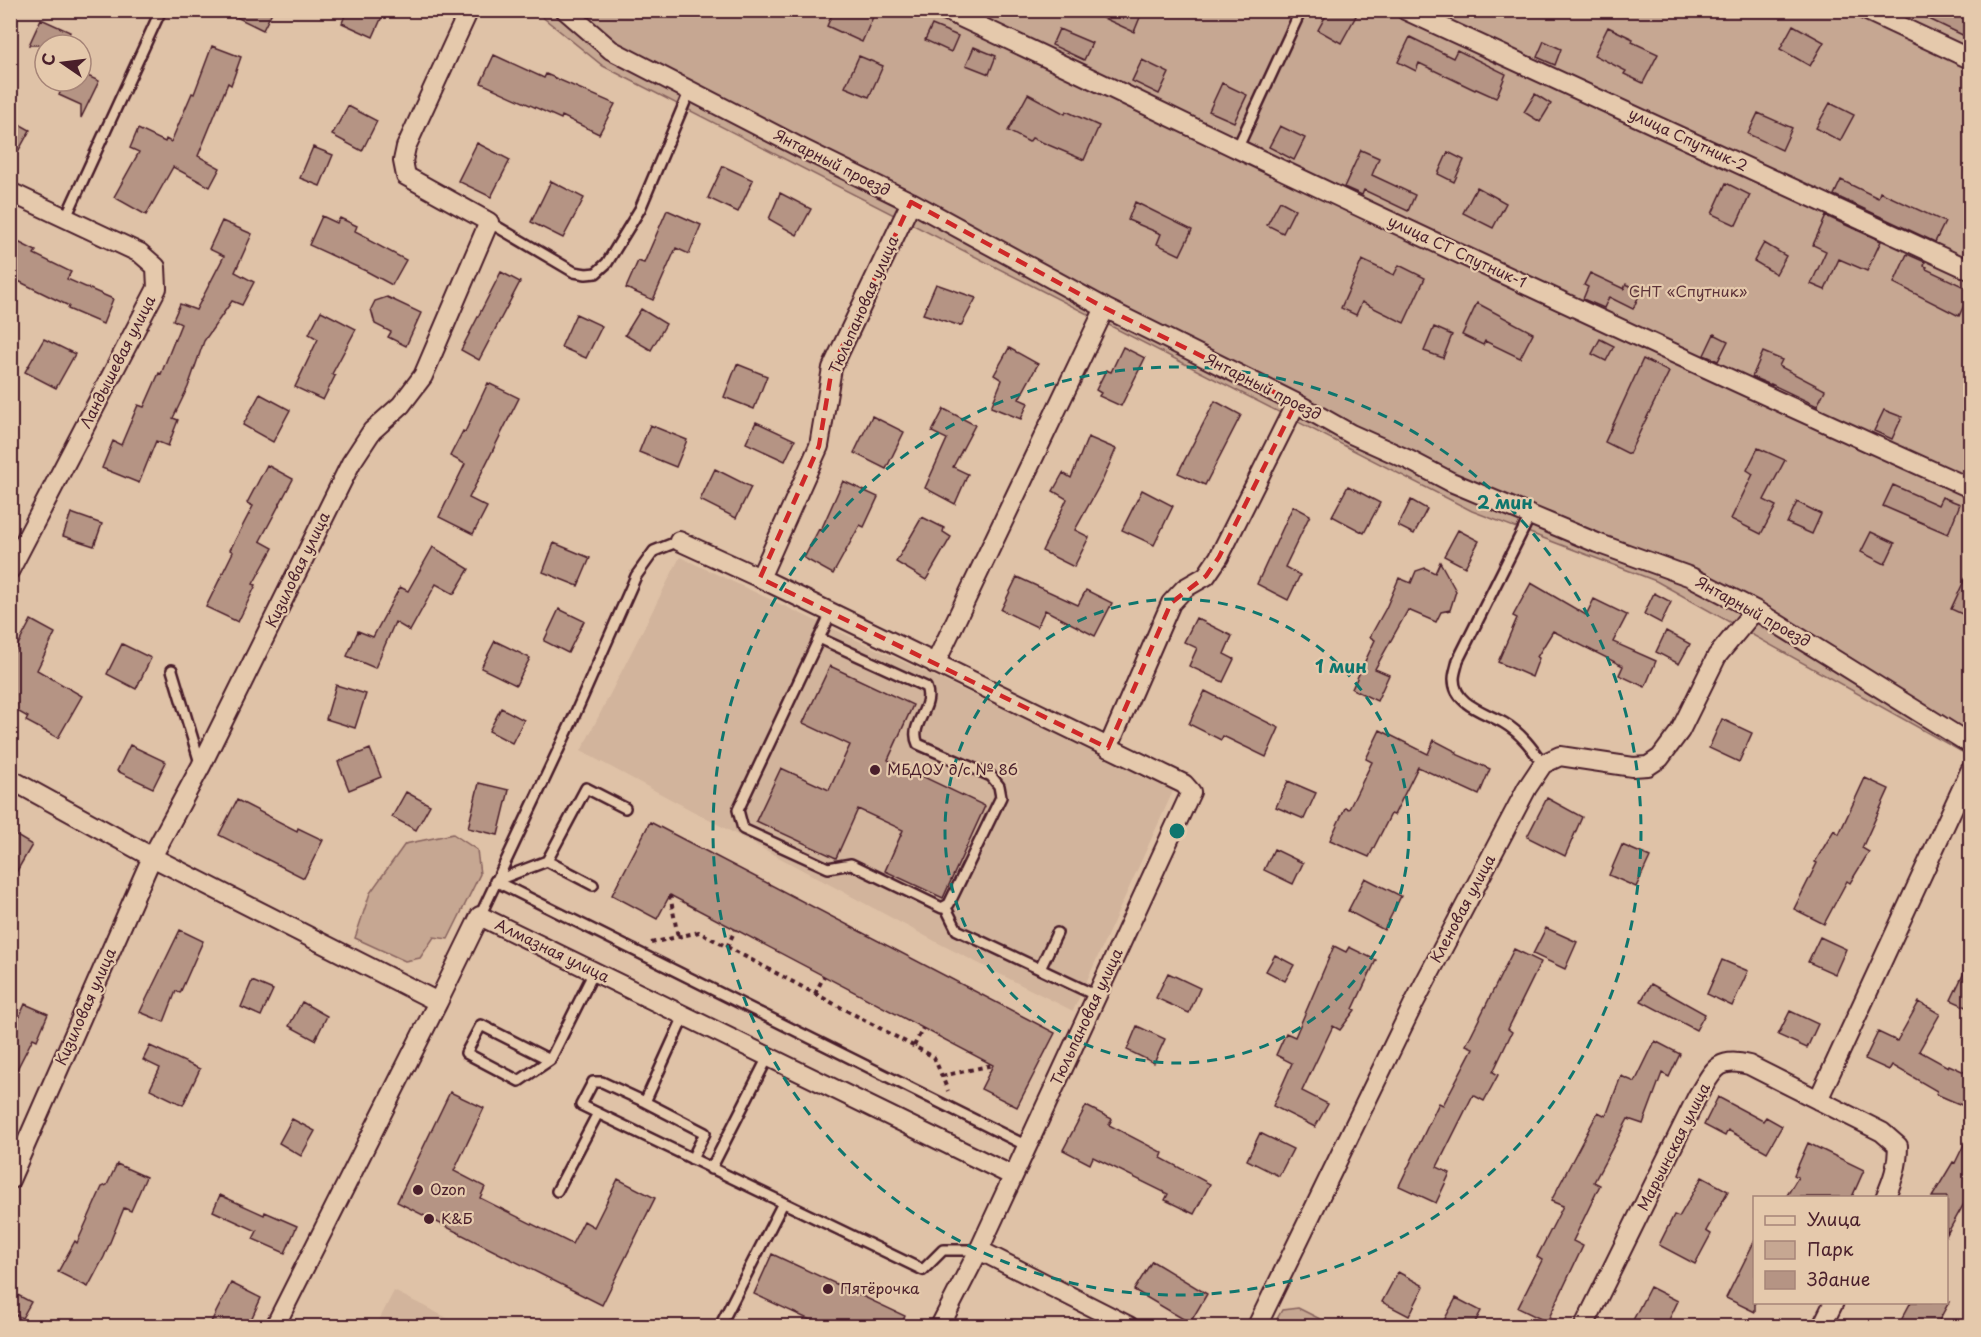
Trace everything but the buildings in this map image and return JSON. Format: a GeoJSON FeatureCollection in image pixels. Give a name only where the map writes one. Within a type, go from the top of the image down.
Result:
{"type":"FeatureCollection","features":[{"type":"Feature","properties":{"kind":"street"},"geometry":{"type":"LineString","coordinates":[[469,10],[406,147],[403,161],[406,176],[489,222]]}},
{"type":"Feature","properties":{"kind":"street","name":"Янтарный проезд"},"geometry":{"type":"LineString","coordinates":[[565,10],[611,50],[911,202],[1105,308],[1296,403],[1351,434],[1451,482],[1597,543],[1691,577],[1755,610],[1971,744]]}},
{"type":"Feature","properties":{"kind":"street","name":"улица СТ Спутник-1"},"geometry":{"type":"LineString","coordinates":[[945,10],[1047,56],[1237,149],[1757,393],[1971,488]]}},
{"type":"Feature","properties":{"kind":"street","name":"улица Спутник-2"},"geometry":{"type":"LineString","coordinates":[[1405,10],[1971,270]]}},
{"type":"Feature","properties":{"kind":"street"},"geometry":{"type":"LineString","coordinates":[[1865,10],[1971,59]]}},
{"type":"Feature","properties":{"kind":"street","name":"Ландышевая улица"},"geometry":{"type":"LineString","coordinates":[[10,192],[140,253],[156,267],[157,288],[10,570]]}},
{"type":"Feature","properties":{"kind":"street","name":"Тюльпановая улица"},"geometry":{"type":"LineString","coordinates":[[760,578],[819,446],[832,368],[911,202]]}},
{"type":"Feature","properties":{"kind":"street","name":"Кизиловая улица"},"geometry":{"type":"LineString","coordinates":[[10,1180],[152,857],[201,766],[351,464],[372,431],[401,405],[423,376],[489,222]]}},
{"type":"Feature","properties":{"kind":"street"},"geometry":{"type":"LineString","coordinates":[[935,664],[1105,308]]}},
{"type":"Feature","properties":{"kind":"street"},"geometry":{"type":"LineString","coordinates":[[1108,748],[1171,603],[1185,588],[1206,576],[1219,557],[1296,403]]}},
{"type":"Feature","properties":{"kind":"street","name":"Тюльпановая улица"},"geometry":{"type":"LineString","coordinates":[[679,541],[1184,784],[1191,792],[979,1251],[940,1326]]}},
{"type":"Feature","properties":{"kind":"street"},"geometry":{"type":"LineString","coordinates":[[1543,764],[1560,756],[1633,767],[1648,766],[1660,758],[1680,731],[1717,656],[1755,610]]}},
{"type":"Feature","properties":{"kind":"street","name":"Кленовая улица"},"geometry":{"type":"LineString","coordinates":[[1257,1326],[1413,1005],[1527,788],[1543,764]]}},
{"type":"Feature","properties":{"kind":"street"},"geometry":{"type":"LineString","coordinates":[[1818,1100],[1971,771]]}},
{"type":"Feature","properties":{"kind":"street"},"geometry":{"type":"LineString","coordinates":[[10,779],[152,857],[438,1002]]}},
{"type":"Feature","properties":{"kind":"street","name":"Алмазная улица"},"geometry":{"type":"LineString","coordinates":[[275,1326],[480,916],[1013,1176]]}},
{"type":"Feature","properties":{"kind":"street","name":"Марьинская улица"},"geometry":{"type":"LineString","coordinates":[[1584,1326],[1697,1097],[1717,1067],[1732,1061],[1749,1065],[1882,1132],[1898,1146],[1898,1163],[1885,1196]]}},
{"type":"Feature","properties":{"kind":"street"},"geometry":{"type":"LineString","coordinates":[[979,1251],[1129,1326]]}},
{"type":"Feature","properties":{"kind":"street"},"geometry":{"type":"LineString","coordinates":[[1822,1326],[1833,1304]]}},
{"type":"Feature","properties":{"kind":"lane"},"geometry":{"type":"LineString","coordinates":[[66,217],[161,10]]}},
{"type":"Feature","properties":{"kind":"lane"},"geometry":{"type":"LineString","coordinates":[[1237,149],[1301,10]]}},
{"type":"Feature","properties":{"kind":"lane"},"geometry":{"type":"LineString","coordinates":[[489,222],[574,272],[596,273],[607,263],[640,209],[690,90]]}},
{"type":"Feature","properties":{"kind":"lane"},"geometry":{"type":"LineString","coordinates":[[1531,514],[1458,660],[1454,679],[1458,694],[1468,705],[1506,724],[1530,745],[1543,764]]}},
{"type":"Feature","properties":{"kind":"lane"},"geometry":{"type":"LineString","coordinates":[[480,916],[572,721],[636,576],[654,551],[679,541]]}},
{"type":"Feature","properties":{"kind":"lane"},"geometry":{"type":"LineString","coordinates":[[819,638],[926,687],[929,694],[928,701],[916,727],[915,738],[918,744],[991,776],[999,786],[1001,796],[949,904],[942,908],[851,864],[828,868],[744,829],[738,810],[819,638],[831,613]]}},
{"type":"Feature","properties":{"kind":"lane"},"geometry":{"type":"LineString","coordinates":[[172,670],[201,766]]}},
{"type":"Feature","properties":{"kind":"lane"},"geometry":{"type":"LineString","coordinates":[[495,881],[547,861],[586,788],[625,808]]}},
{"type":"Feature","properties":{"kind":"lane"},"geometry":{"type":"LineString","coordinates":[[547,861],[593,885]]}},
{"type":"Feature","properties":{"kind":"lane"},"geometry":{"type":"LineString","coordinates":[[495,881],[1027,1146]]}},
{"type":"Feature","properties":{"kind":"lane"},"geometry":{"type":"LineString","coordinates":[[945,906],[957,930],[1097,996]]}},
{"type":"Feature","properties":{"kind":"lane"},"geometry":{"type":"LineString","coordinates":[[1041,969],[1057,933]]}},
{"type":"Feature","properties":{"kind":"lane"},"geometry":{"type":"LineString","coordinates":[[550,1060],[480,1025],[466,1053],[519,1081],[550,1060],[594,972]]}},
{"type":"Feature","properties":{"kind":"lane"},"geometry":{"type":"LineString","coordinates":[[645,1102],[684,1016]]}},
{"type":"Feature","properties":{"kind":"lane"},"geometry":{"type":"LineString","coordinates":[[711,1169],[768,1057]]}},
{"type":"Feature","properties":{"kind":"lane"},"geometry":{"type":"LineString","coordinates":[[692,1159],[705,1133],[603,1082],[593,1082],[581,1105],[711,1169],[923,1270],[943,1250],[979,1251]]}},
{"type":"Feature","properties":{"kind":"lane"},"geometry":{"type":"LineString","coordinates":[[557,1191],[598,1113]]}},
{"type":"Feature","properties":{"kind":"lane"},"geometry":{"type":"LineString","coordinates":[[722,1326],[783,1203]]}},
{"type":"Feature","properties":{"kind":"path"},"geometry":{"type":"LineString","coordinates":[[669,895],[678,937]]}},
{"type":"Feature","properties":{"kind":"path"},"geometry":{"type":"LineString","coordinates":[[727,947],[735,930]]}},
{"type":"Feature","properties":{"kind":"path"},"geometry":{"type":"LineString","coordinates":[[629,948],[699,932],[934,1057],[957,1111]]}},
{"type":"Feature","properties":{"kind":"path"},"geometry":{"type":"LineString","coordinates":[[815,994],[824,976]]}},
{"type":"Feature","properties":{"kind":"path"},"geometry":{"type":"LineString","coordinates":[[914,1046],[923,1028]]}},
{"type":"Feature","properties":{"kind":"path"},"geometry":{"type":"LineString","coordinates":[[942,1076],[993,1065]]}},
{"type":"Feature","properties":{"kind":"highlighted area"},"geometry":{"type":"Polygon","coordinates":[[[911,202],[1105,308],[1296,403],[1219,557],[1206,576],[1171,603],[1108,748],[760,578],[819,446],[832,368],[911,202]]]}},
{"type":"Feature","properties":{"kind":"shaded area","name":"МБДОУ д/с № 86"},"geometry":{"type":"Polygon","coordinates":[[[680,557],[1174,789],[1073,1011],[944,946],[581,751],[680,557]]]}},
{"type":"Feature","properties":{"kind":"shaded area"},"geometry":{"type":"Polygon","coordinates":[[[394,1291],[463,1326],[376,1326],[394,1291]]]}},
{"type":"Feature","properties":{"kind":"green space","name":"СНТ «Спутник»"},"geometry":{"type":"Polygon","coordinates":[[[535,11],[1970,11],[1970,755],[1656,581],[1472,511],[603,66],[535,11]]]}},
{"type":"Feature","properties":{"kind":"green space"},"geometry":{"type":"Polygon","coordinates":[[[453,834],[477,850],[480,874],[448,939],[434,937],[420,958],[405,961],[355,938],[370,893],[405,844],[453,834]]]}},
{"type":"Feature","properties":{"kind":"green space"},"geometry":{"type":"Polygon","coordinates":[[[1298,1308],[1334,1326],[1273,1326],[1282,1310],[1298,1308]]]}},
{"type":"Feature","properties":{"kind":"place","name":"МБДОУ д/с № 86"},"geometry":{"type":"Point","coordinates":[875,770]}},
{"type":"Feature","properties":{"kind":"place","name":"Ozon"},"geometry":{"type":"Point","coordinates":[418,1190]}},
{"type":"Feature","properties":{"kind":"place","name":"К&Б"},"geometry":{"type":"Point","coordinates":[429,1219]}},
{"type":"Feature","properties":{"kind":"place","name":"Пятёрочка"},"geometry":{"type":"Point","coordinates":[828,1289]}}]}
